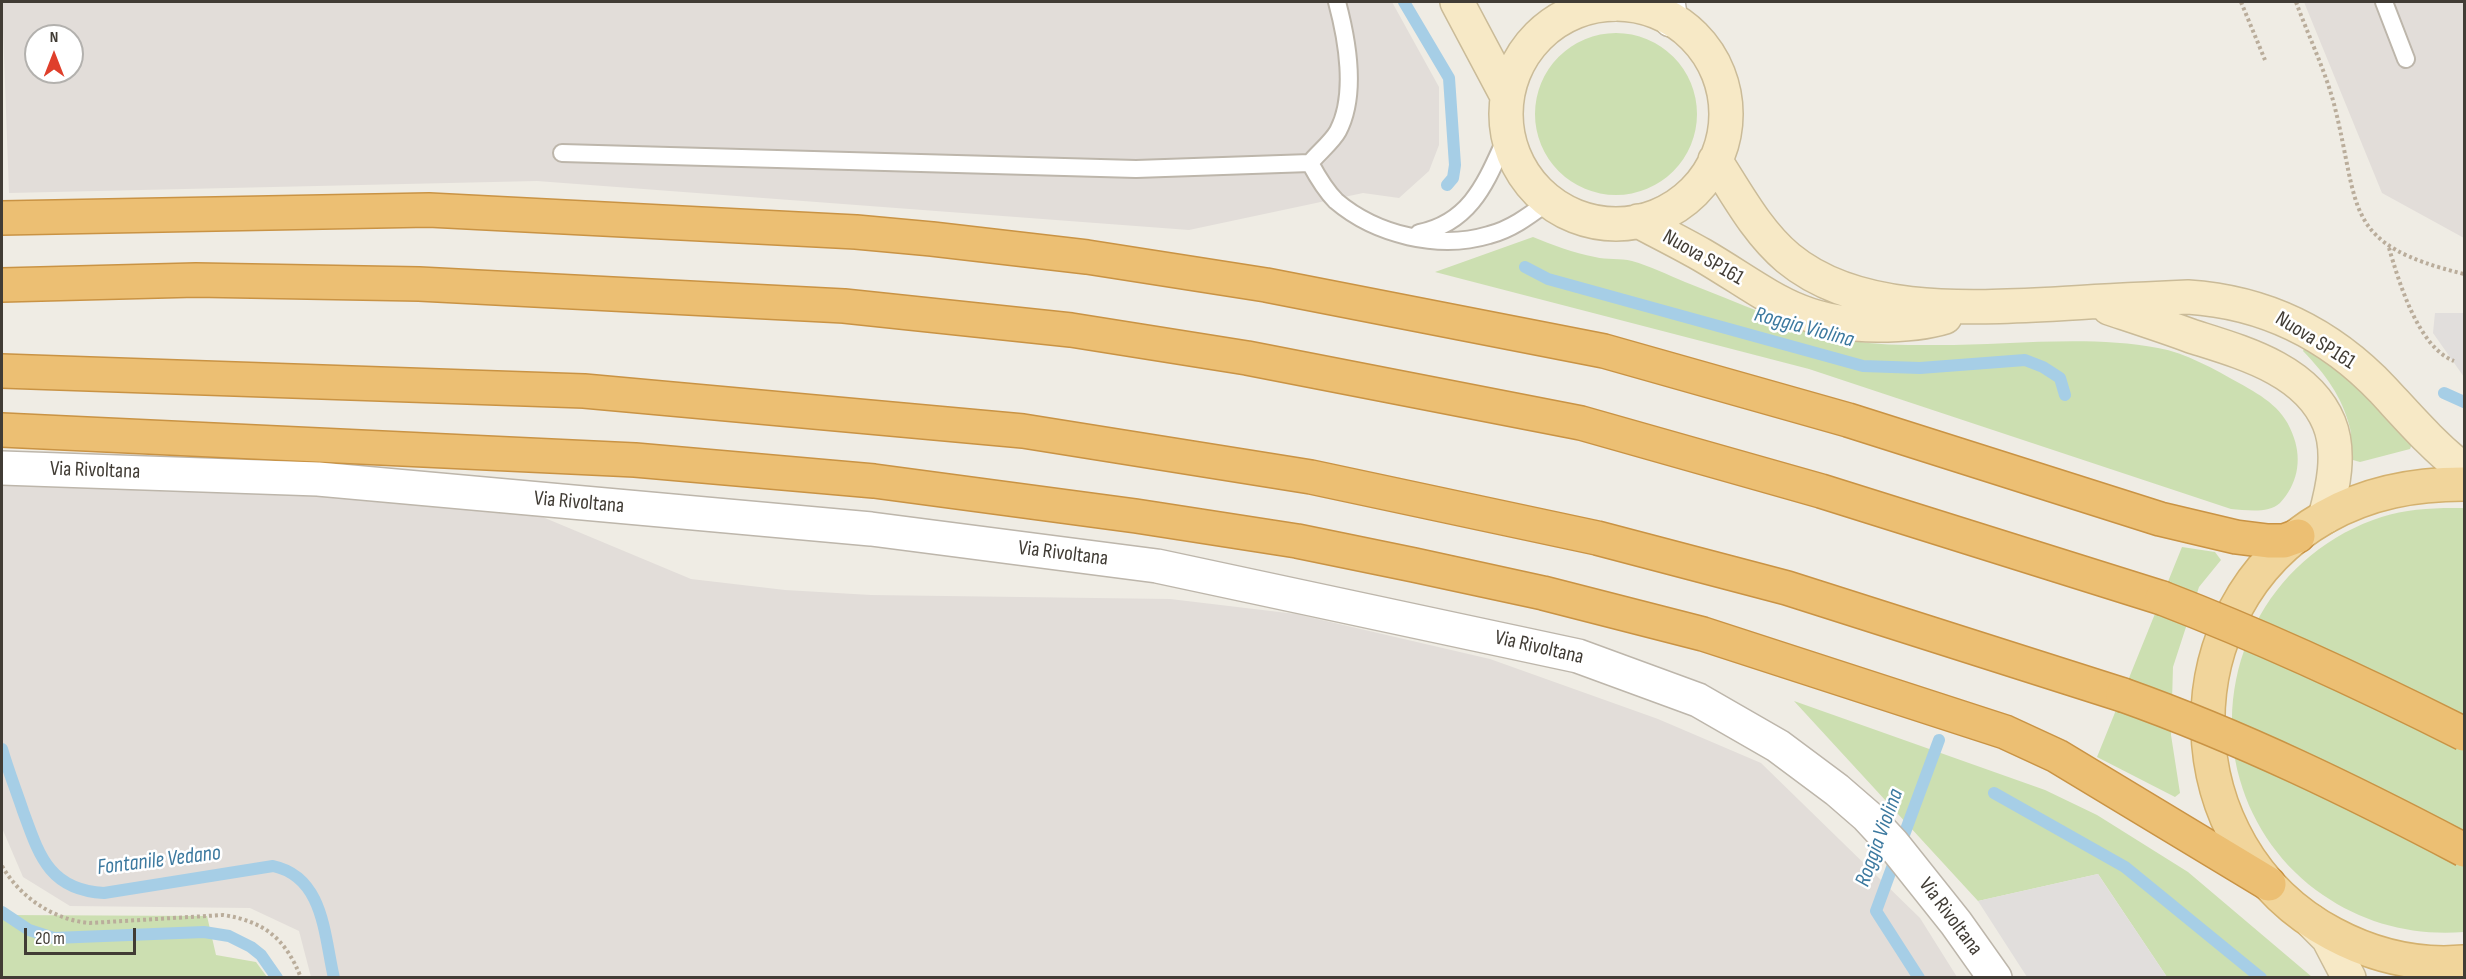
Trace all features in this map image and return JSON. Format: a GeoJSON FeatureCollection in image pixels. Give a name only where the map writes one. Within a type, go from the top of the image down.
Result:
{"type":"FeatureCollection","features":[{"type":"Feature","properties":{"kind":"highway"},"geometry":{"type":"LineString","coordinates":[[2,218],[429,210],[856,232],[932,238],[1087,257],[1266,285],[1604,351],[1848,420],[2160,519],[2236,537],[2268,541],[2284,541],[2298,536]]}},
{"type":"Feature","properties":{"kind":"highway"},"geometry":{"type":"LineString","coordinates":[[2,285],[196,280],[419,284],[844,306],[1071,330],[1247,358],[1581,423],[1821,491],[2162,598],[2308,659],[2464,734]]}},
{"type":"Feature","properties":{"kind":"highway"},"geometry":{"type":"LineString","coordinates":[[2,371],[584,391],[1023,431],[1311,477],[1597,538],[1787,588],[2123,695],[2184,717],[2252,746],[2464,850]]}},
{"type":"Feature","properties":{"kind":"highway"},"geometry":{"type":"LineString","coordinates":[[2,430],[623,460],[874,481],[1136,516],[1356,553],[1543,593],[1703,634],[2005,732],[2056,756],[2269,884]]}},
{"type":"Feature","properties":{"kind":"main road","name":"Nuova SP161"},"geometry":{"type":"LineString","coordinates":[[1457,2],[1507,96]]}},
{"type":"Feature","properties":{"kind":"main road","name":"Nuova SP161"},"geometry":{"type":"LineString","coordinates":[[1613,3],[1670,11],[1704,48],[1721,83],[1725,122],[1715,159],[1703,180],[1686,198],[1664,212],[1638,221],[1607,223],[1591,220],[1570,213],[1549,201],[1522,171],[1508,134],[1507,96],[1516,67],[1531,44],[1573,6],[1613,3]]}},
{"type":"Feature","properties":{"kind":"main road","name":"Nuova SP161"},"geometry":{"type":"LineString","coordinates":[[1715,159],[1756,223],[1780,250],[1805,270],[1833,284],[1871,297],[1975,308],[2207,299],[2248,306],[2277,315],[2310,333],[2360,368],[2434,446],[2464,470]]}},
{"type":"Feature","properties":{"kind":"main road","name":"Nuova SP161"},"geometry":{"type":"LineString","coordinates":[[1638,221],[1700,254],[1786,307],[1824,320],[1855,325],[1894,325],[1935,320],[1975,308]]}},
{"type":"Feature","properties":{"kind":"main road","name":"Nuova SP161"},"geometry":{"type":"LineString","coordinates":[[2090,302],[2235,350],[2264,362],[2310,393],[2321,407],[2333,437],[2334,476],[2325,517]]}},
{"type":"Feature","properties":{"kind":"main road"},"geometry":{"type":"LineString","coordinates":[[2464,484],[2417,486],[2362,499],[2325,517],[2298,536],[2263,570],[2232,617],[2213,671],[2208,703],[2210,760],[2219,800],[2240,844],[2269,884],[2312,921],[2347,941],[2386,955],[2418,962],[2464,962]]}},
{"type":"Feature","properties":{"kind":"main road"},"geometry":{"type":"LineString","coordinates":[[2312,921],[2328,938],[2349,978]]}},
{"type":"Feature","properties":{"kind":"main road"},"geometry":{"type":"LineString","coordinates":[[2457,978],[2464,972]]}},
{"type":"Feature","properties":{"kind":"street","name":"Via Rivoltana"},"geometry":{"type":"LineString","coordinates":[[2,468],[318,479],[871,529],[1191,572],[1578,656],[1698,700],[1778,746],[1837,790],[1881,830],[1956,923],[1995,978]]}},
{"type":"Feature","properties":{"kind":"lane"},"geometry":{"type":"LineString","coordinates":[[562,153],[1136,169],[1310,163],[1338,131],[1350,90],[1343,26],[1336,2]]}},
{"type":"Feature","properties":{"kind":"lane"},"geometry":{"type":"LineString","coordinates":[[2384,2],[2406,58]]}},
{"type":"Feature","properties":{"kind":"lane"},"geometry":{"type":"LineString","coordinates":[[1410,235],[1443,227],[1466,208],[1485,183],[1508,134]]}},
{"type":"Feature","properties":{"kind":"lane"},"geometry":{"type":"LineString","coordinates":[[1310,163],[1326,190],[1348,210],[1373,225],[1430,240],[1483,237],[1524,219],[1549,201]]}},
{"type":"Feature","properties":{"kind":"path"},"geometry":{"type":"LineString","coordinates":[[2241,2],[2265,60]]}},
{"type":"Feature","properties":{"kind":"path"},"geometry":{"type":"LineString","coordinates":[[2296,2],[2334,102],[2358,210],[2367,227],[2389,247],[2441,269],[2464,274]]}},
{"type":"Feature","properties":{"kind":"path"},"geometry":{"type":"LineString","coordinates":[[2389,247],[2405,298],[2419,324],[2432,345],[2444,358],[2454,361]]}},
{"type":"Feature","properties":{"kind":"path"},"geometry":{"type":"LineString","coordinates":[[2,866],[27,897],[72,921],[90,923],[223,915],[237,917],[276,936],[292,957],[301,978]]}},
{"type":"Feature","properties":{"kind":"shaded area"},"geometry":{"type":"Polygon","coordinates":[[[2,2],[1392,2],[1439,87],[1439,145],[1429,171],[1399,198],[1363,193],[1189,230],[537,181],[9,193],[2,2]]]}},
{"type":"Feature","properties":{"kind":"shaded area"},"geometry":{"type":"Polygon","coordinates":[[[2304,2],[2464,2],[2464,238],[2382,193],[2304,2]]]}},
{"type":"Feature","properties":{"kind":"shaded area"},"geometry":{"type":"Polygon","coordinates":[[[2435,313],[2464,313],[2464,377],[2433,333],[2435,313]]]}},
{"type":"Feature","properties":{"kind":"shaded area"},"geometry":{"type":"Polygon","coordinates":[[[2,481],[340,486],[521,508],[691,579],[785,590],[871,595],[1170,599],[1296,614],[1490,659],[1658,719],[1761,763],[1920,918],[1957,977],[311,977],[299,931],[250,908],[70,906],[23,877],[2,828],[2,481]]]}},
{"type":"Feature","properties":{"kind":"shaded area"},"geometry":{"type":"Polygon","coordinates":[[[2098,874],[2167,977],[2027,977],[1978,901],[2098,874]]]}},
{"type":"Feature","properties":{"kind":"green space"},"geometry":{"type":"Polygon","coordinates":[[[1616,33],[1632,34],[1647,39],[1674,56],[1691,83],[1696,98],[1696,130],[1691,145],[1674,172],[1647,189],[1632,194],[1616,195],[1600,194],[1585,189],[1558,172],[1541,145],[1536,130],[1535,114],[1536,98],[1541,83],[1558,56],[1585,39],[1600,34],[1616,33]]]}},
{"type":"Feature","properties":{"kind":"green space"},"geometry":{"type":"Polygon","coordinates":[[[1533,237],[1587,255],[1639,263],[1766,314],[1849,340],[1908,345],[2102,342],[2158,348],[2179,354],[2210,367],[2273,405],[2285,419],[2294,438],[2298,464],[2294,481],[2280,503],[2269,509],[2231,509],[1809,369],[1435,272],[1533,237]]]}},
{"type":"Feature","properties":{"kind":"green space"},"geometry":{"type":"Polygon","coordinates":[[[2304,349],[2332,363],[2362,390],[2412,444],[2410,449],[2360,462],[2353,460],[2351,432],[2347,416],[2332,386],[2303,351],[2304,349]]]}},
{"type":"Feature","properties":{"kind":"green space"},"geometry":{"type":"Polygon","coordinates":[[[2464,508],[2464,932],[2445,933],[2408,930],[2373,921],[2339,905],[2308,884],[2271,845],[2253,814],[2240,780],[2233,739],[2233,699],[2241,661],[2256,624],[2276,591],[2303,562],[2336,538],[2390,514],[2464,508]]]}},
{"type":"Feature","properties":{"kind":"green space"},"geometry":{"type":"Polygon","coordinates":[[[2182,547],[2215,552],[2221,560],[2199,587],[2173,667],[2171,735],[2180,793],[2175,797],[2097,757],[2182,547]]]}},
{"type":"Feature","properties":{"kind":"green space"},"geometry":{"type":"Polygon","coordinates":[[[1794,701],[2045,790],[2097,815],[2188,872],[2312,977],[2167,977],[2098,874],[1978,901],[1794,701]]]}},
{"type":"Feature","properties":{"kind":"green space"},"geometry":{"type":"Polygon","coordinates":[[[2,915],[207,916],[216,955],[256,962],[267,977],[2,977],[2,915]]]}},
{"type":"Feature","properties":{"kind":"waterway","name":"Roggia Violina"},"geometry":{"type":"LineString","coordinates":[[1404,2],[1449,78],[1455,165],[1453,178],[1447,185]]}},
{"type":"Feature","properties":{"kind":"waterway","name":"Roggia Violina"},"geometry":{"type":"LineString","coordinates":[[1525,267],[1548,279],[1863,366],[1920,368],[2025,360],[2043,367],[2060,378],[2065,395]]}},
{"type":"Feature","properties":{"kind":"waterway"},"geometry":{"type":"LineString","coordinates":[[2444,393],[2464,402]]}},
{"type":"Feature","properties":{"kind":"waterway","name":"Roggia Violina"},"geometry":{"type":"LineString","coordinates":[[1919,978],[1876,911],[1939,740]]}},
{"type":"Feature","properties":{"kind":"waterway","name":"Fontanile Vedano"},"geometry":{"type":"LineString","coordinates":[[2,749],[35,842],[41,855],[58,877],[70,885],[104,893],[273,866],[290,872],[303,882],[319,910],[334,978]]}},
{"type":"Feature","properties":{"kind":"waterway"},"geometry":{"type":"LineString","coordinates":[[1994,793],[2125,867],[2261,978]]}},
{"type":"Feature","properties":{"kind":"waterway"},"geometry":{"type":"LineString","coordinates":[[2,912],[29,930],[54,938],[204,932],[229,936],[261,955],[277,978]]}}]}
